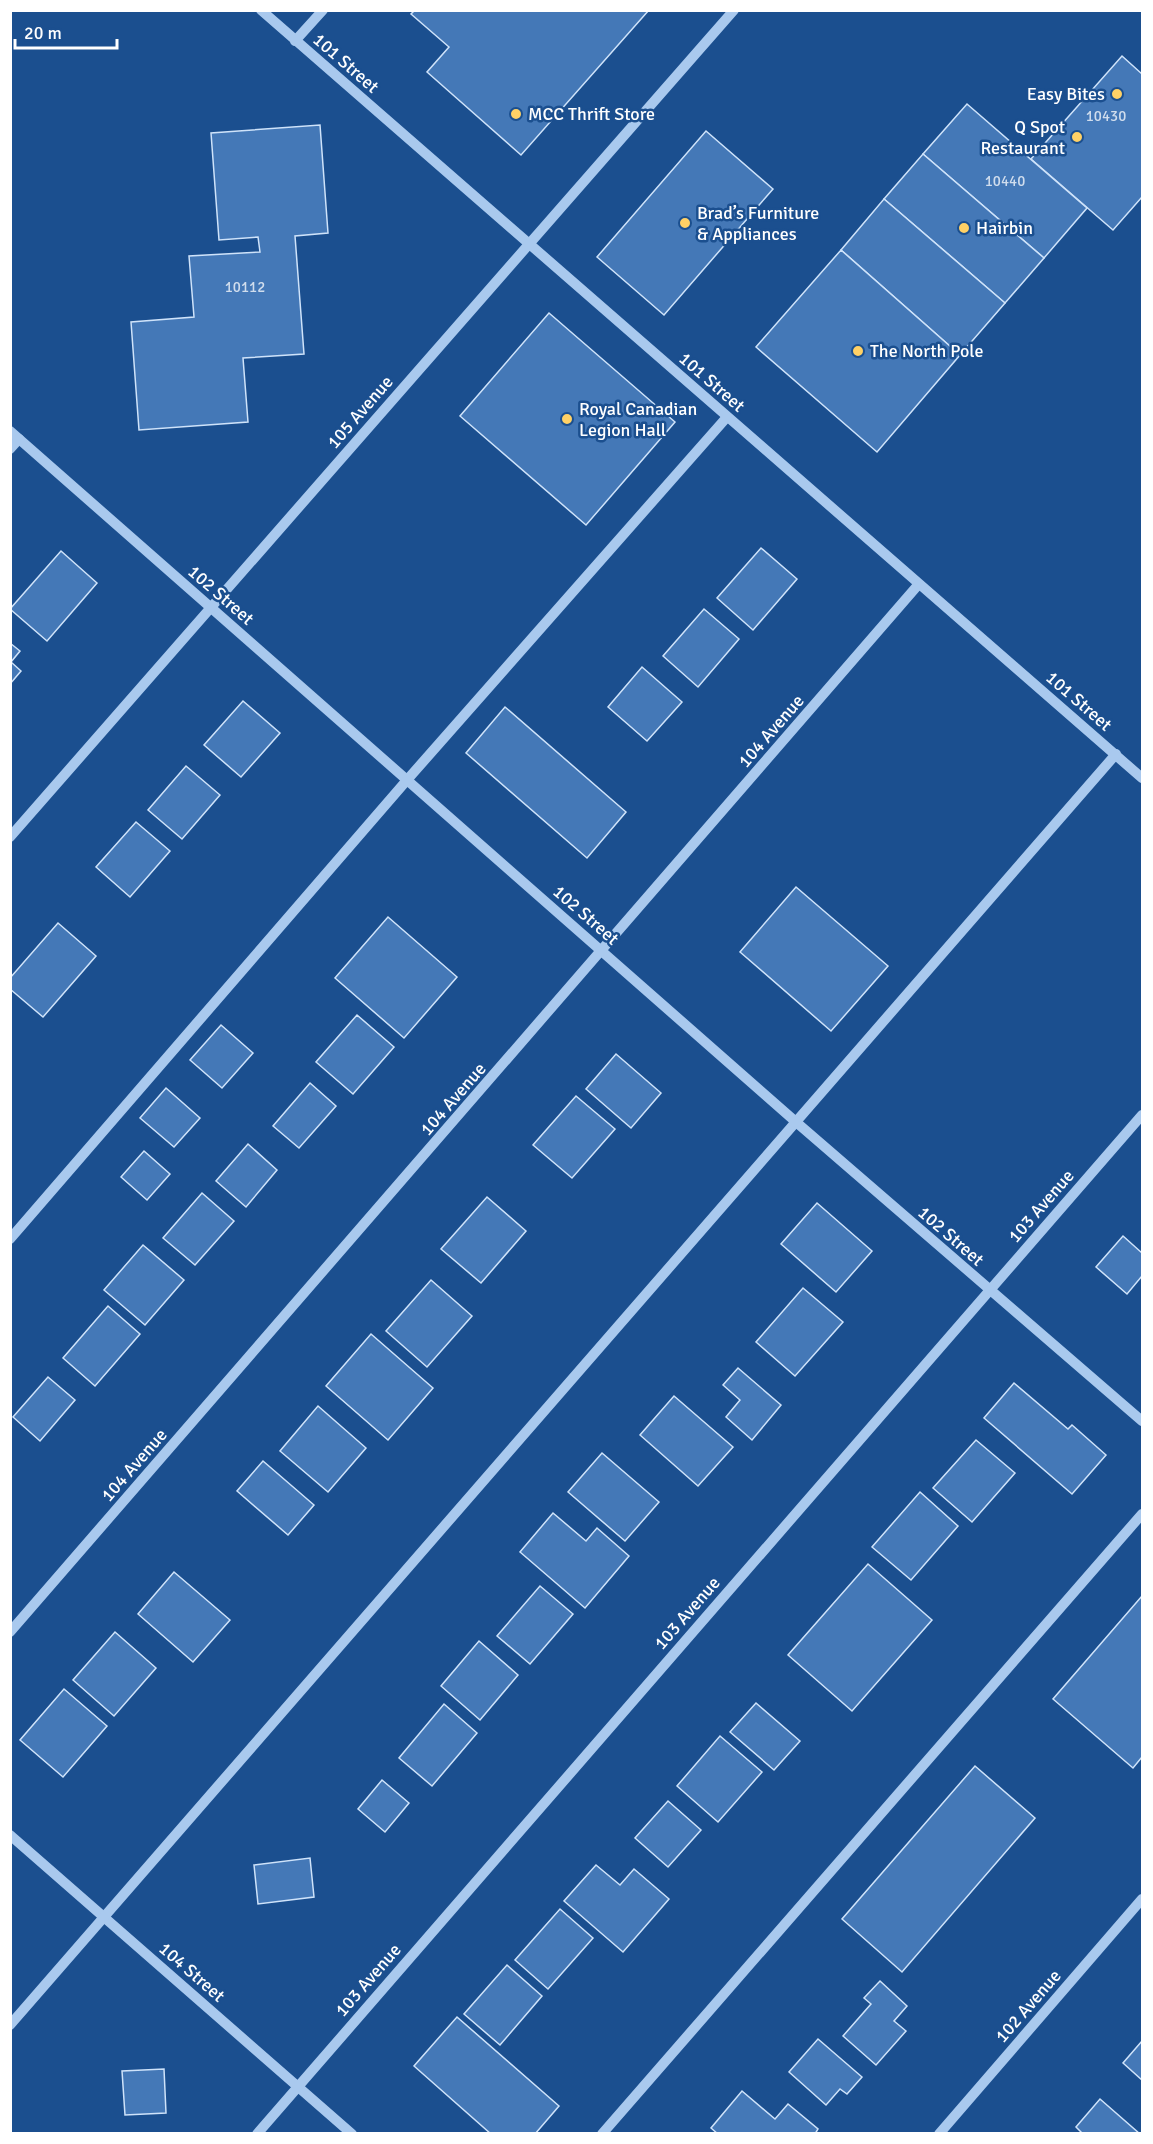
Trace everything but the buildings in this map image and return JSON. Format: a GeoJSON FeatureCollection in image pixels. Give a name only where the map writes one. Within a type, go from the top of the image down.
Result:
{"type":"FeatureCollection","features":[{"type":"Feature","properties":{"kind":"street","name":"101 Street"},"geometry":{"type":"LineString","coordinates":[[261,10],[918,585],[1143,778]]}},
{"type":"Feature","properties":{"kind":"street"},"geometry":{"type":"LineString","coordinates":[[296,41],[322,10]]}},
{"type":"Feature","properties":{"kind":"street","name":"105 Avenue"},"geometry":{"type":"LineString","coordinates":[[10,837],[734,10]]}},
{"type":"Feature","properties":{"kind":"street"},"geometry":{"type":"LineString","coordinates":[[10,1239],[407,780],[727,417]]}},
{"type":"Feature","properties":{"kind":"street","name":"102 Street"},"geometry":{"type":"LineString","coordinates":[[10,431],[989,1291],[1143,1421]]}},
{"type":"Feature","properties":{"kind":"street"},"geometry":{"type":"LineString","coordinates":[[10,449],[19,439]]}},
{"type":"Feature","properties":{"kind":"street","name":"104 Avenue"},"geometry":{"type":"LineString","coordinates":[[10,1632],[603,952],[918,585]]}},
{"type":"Feature","properties":{"kind":"street"},"geometry":{"type":"LineString","coordinates":[[10,2025],[1116,754]]}},
{"type":"Feature","properties":{"kind":"street","name":"103 Avenue"},"geometry":{"type":"LineString","coordinates":[[257,2133],[1143,1114]]}},
{"type":"Feature","properties":{"kind":"street"},"geometry":{"type":"LineString","coordinates":[[602,2133],[1143,1514]]}},
{"type":"Feature","properties":{"kind":"street","name":"104 Street"},"geometry":{"type":"LineString","coordinates":[[10,1835],[352,2133]]}},
{"type":"Feature","properties":{"kind":"street","name":"102 Avenue"},"geometry":{"type":"LineString","coordinates":[[939,2133],[1143,1899]]}},
{"type":"Feature","properties":{"kind":"place","name":"Easy Bites"},"geometry":{"type":"Point","coordinates":[1117,94]}},
{"type":"Feature","properties":{"kind":"place","name":"MCC Thrift Store"},"geometry":{"type":"Point","coordinates":[516,114]}},
{"type":"Feature","properties":{"kind":"place","name":"Q Spot Restaurant"},"geometry":{"type":"Point","coordinates":[1077,137]}},
{"type":"Feature","properties":{"kind":"place","name":"Brad’s Furniture & Appliances"},"geometry":{"type":"Point","coordinates":[685,223]}},
{"type":"Feature","properties":{"kind":"place","name":"Hairbin"},"geometry":{"type":"Point","coordinates":[964,228]}},
{"type":"Feature","properties":{"kind":"place","name":"The North Pole"},"geometry":{"type":"Point","coordinates":[858,351]}},
{"type":"Feature","properties":{"kind":"place","name":"Royal Canadian Legion Hall"},"geometry":{"type":"Point","coordinates":[567,419]}}]}
